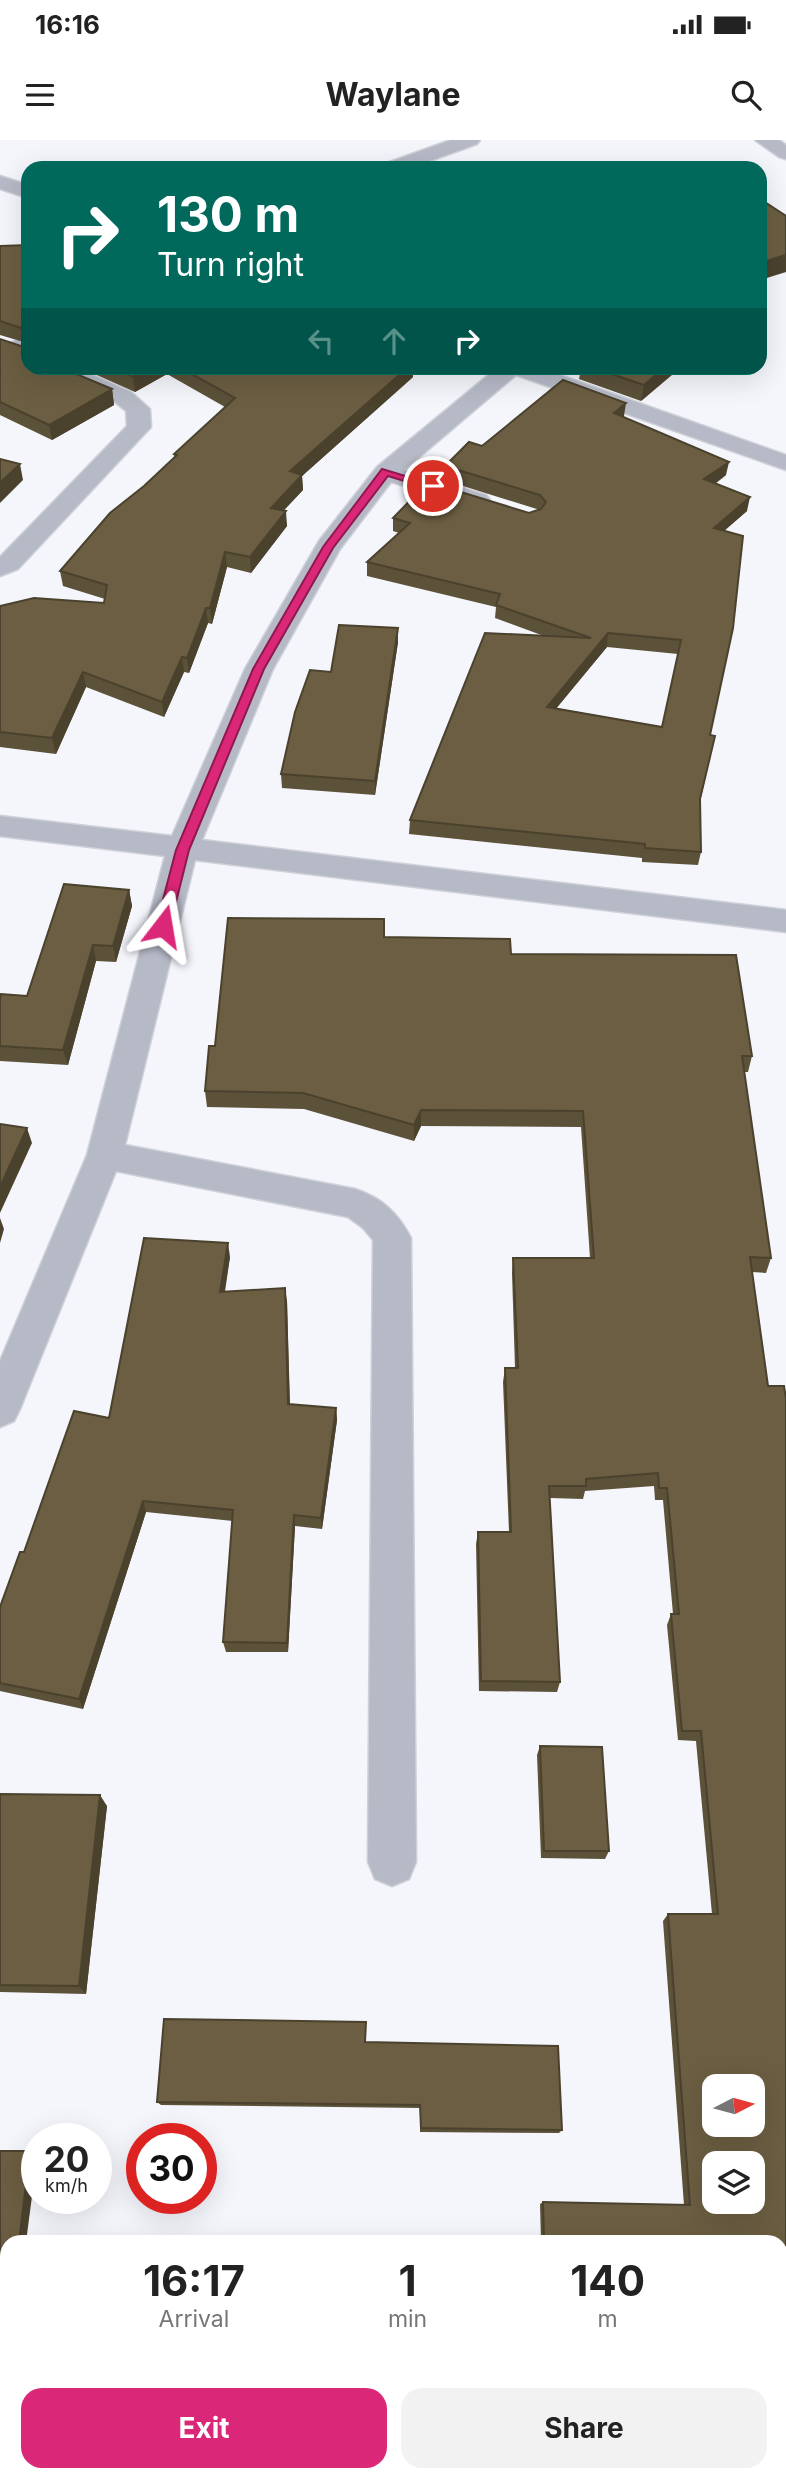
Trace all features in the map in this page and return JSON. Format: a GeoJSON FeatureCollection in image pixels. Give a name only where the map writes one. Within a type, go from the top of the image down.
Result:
{"type":"FeatureCollection","features":[{"type":"Feature","properties":{"kind":"street"},"geometry":{"type":"LineString","coordinates":[[411,161],[471,140]]}},
{"type":"Feature","properties":{"kind":"street"},"geometry":{"type":"LineString","coordinates":[[765,140],[786,153]]}},
{"type":"Feature","properties":{"kind":"street"},"geometry":{"type":"LineString","coordinates":[[0,182],[21,190]]}},
{"type":"Feature","properties":{"kind":"street"},"geometry":{"type":"LineString","coordinates":[[0,568],[9,564],[139,427],[138,409],[123,397],[74,375]]}},
{"type":"Feature","properties":{"kind":"street"},"geometry":{"type":"LineString","coordinates":[[0,1409],[106,1155],[182,850],[259,669],[328,547],[386,472],[502,375]]}},
{"type":"Feature","properties":{"kind":"street"},"geometry":{"type":"LineString","coordinates":[[539,375],[786,463]]}},
{"type":"Feature","properties":{"kind":"street"},"geometry":{"type":"LineString","coordinates":[[386,472],[503,508]]}},
{"type":"Feature","properties":{"kind":"street"},"geometry":{"type":"LineString","coordinates":[[0,826],[786,921]]}},
{"type":"Feature","properties":{"kind":"street"},"geometry":{"type":"LineString","coordinates":[[106,1155],[355,1203],[384,1224],[392,1238],[392,1862]]}},
{"type":"Feature","properties":{"kind":"building"},"geometry":{"type":"Polygon","coordinates":[[[767,204],[786,216],[786,255],[767,261],[767,204]]]}},
{"type":"Feature","properties":{"kind":"building"},"geometry":{"type":"Polygon","coordinates":[[[21,245],[21,328],[0,321],[0,246],[21,245]]]}},
{"type":"Feature","properties":{"kind":"building"},"geometry":{"type":"Polygon","coordinates":[[[0,339],[21,346],[21,375],[79,375],[112,389],[49,425],[0,402],[0,339]]]}},
{"type":"Feature","properties":{"kind":"building"},"geometry":{"type":"Polygon","coordinates":[[[194,375],[399,375],[290,471],[302,475],[271,508],[286,511],[250,557],[225,552],[210,608],[206,608],[187,658],[182,657],[162,702],[83,672],[52,738],[0,732],[0,606],[34,598],[104,603],[107,585],[60,571],[110,513],[144,486],[177,455],[174,454],[235,398],[194,375]]]}},
{"type":"Feature","properties":{"kind":"building"},"geometry":{"type":"Polygon","coordinates":[[[615,375],[656,375],[644,385],[615,375]]]}},
{"type":"Feature","properties":{"kind":"building"},"geometry":{"type":"Polygon","coordinates":[[[563,380],[626,403],[614,413],[729,462],[704,479],[750,497],[714,528],[743,536],[733,628],[710,735],[715,736],[700,799],[701,852],[645,848],[645,844],[410,820],[485,633],[591,638],[496,605],[500,594],[367,562],[410,523],[393,518],[428,482],[529,513],[541,509],[546,502],[540,495],[445,466],[469,442],[482,446],[563,380]],[[608,633],[547,707],[662,727],[681,640],[608,633]]]}},
{"type":"Feature","properties":{"kind":"building"},"geometry":{"type":"Polygon","coordinates":[[[0,459],[20,464],[0,483],[0,459]]]}},
{"type":"Feature","properties":{"kind":"building"},"geometry":{"type":"Polygon","coordinates":[[[339,625],[398,628],[375,781],[281,774],[295,712],[310,670],[331,672],[339,625]]]}},
{"type":"Feature","properties":{"kind":"building"},"geometry":{"type":"Polygon","coordinates":[[[64,884],[129,890],[113,946],[93,945],[63,1050],[0,1046],[1,994],[27,996],[64,884]]]}},
{"type":"Feature","properties":{"kind":"building"},"geometry":{"type":"Polygon","coordinates":[[[228,918],[384,919],[384,937],[510,939],[511,954],[736,955],[752,1056],[742,1056],[771,1258],[750,1257],[768,1386],[784,1386],[786,1398],[786,2235],[544,2235],[543,2202],[690,2205],[668,1914],[718,1914],[701,1731],[682,1731],[671,1614],[679,1614],[667,1488],[659,1488],[658,1473],[586,1479],[586,1486],[549,1486],[560,1682],[481,1681],[478,1532],[511,1532],[505,1368],[518,1368],[513,1258],[594,1258],[583,1111],[421,1110],[414,1125],[303,1093],[205,1091],[209,1046],[215,1046],[228,918]]]}},
{"type":"Feature","properties":{"kind":"building"},"geometry":{"type":"Polygon","coordinates":[[[0,1124],[27,1128],[0,1187],[0,1124]]]}},
{"type":"Feature","properties":{"kind":"building"},"geometry":{"type":"Polygon","coordinates":[[[144,1238],[228,1243],[220,1292],[285,1288],[288,1404],[336,1408],[321,1518],[294,1515],[287,1643],[223,1642],[233,1510],[143,1501],[79,1699],[0,1683],[0,1607],[20,1552],[24,1552],[74,1411],[109,1418],[144,1238]]]}},
{"type":"Feature","properties":{"kind":"building"},"geometry":{"type":"Polygon","coordinates":[[[540,1746],[602,1747],[609,1851],[544,1851],[540,1746]]]}},
{"type":"Feature","properties":{"kind":"building"},"geometry":{"type":"Polygon","coordinates":[[[0,1794],[100,1795],[79,1986],[0,1985],[0,1794]]]}},
{"type":"Feature","properties":{"kind":"building"},"geometry":{"type":"Polygon","coordinates":[[[164,2019],[366,2022],[365,2042],[558,2046],[562,2130],[421,2128],[420,2105],[157,2102],[164,2019]]]}},
{"type":"Feature","properties":{"kind":"building"},"geometry":{"type":"Polygon","coordinates":[[[0,2151],[21,2151],[22,2214],[20,2235],[0,2235],[0,2151]]]}},
{"type":"Feature","properties":{"kind":"route"},"geometry":{"type":"LineString","coordinates":[[163,926],[182,850],[259,669],[328,547],[386,472],[433,486]]}}]}
